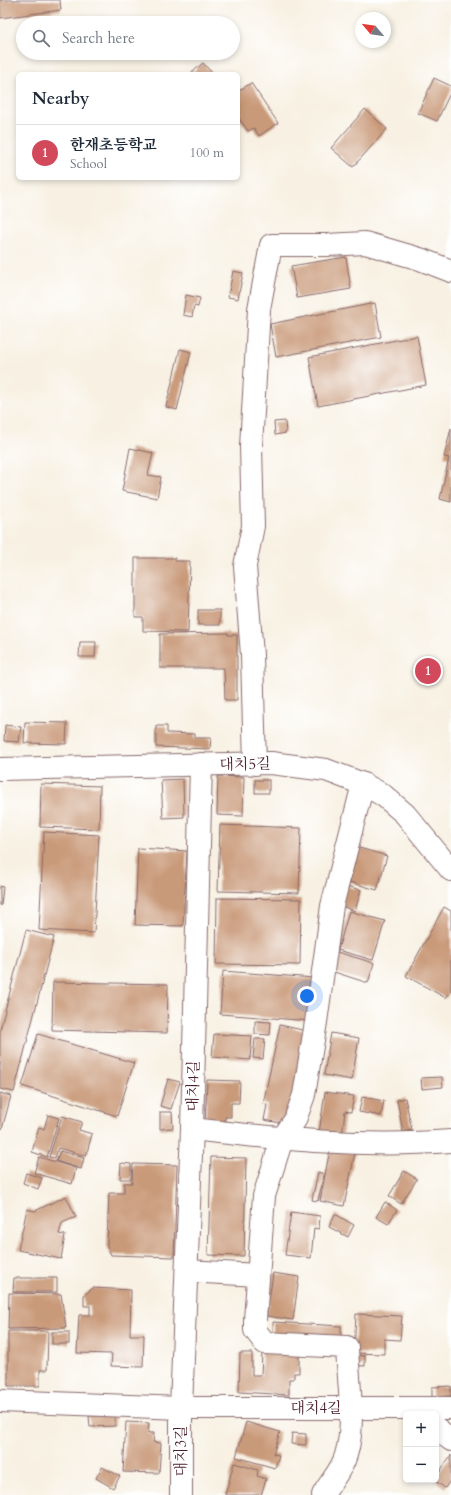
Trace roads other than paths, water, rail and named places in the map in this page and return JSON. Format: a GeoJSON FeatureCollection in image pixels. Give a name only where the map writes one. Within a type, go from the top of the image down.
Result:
{"type":"FeatureCollection","features":[{"type":"Feature","properties":{"kind":"street"},"geometry":{"type":"LineString","coordinates":[[255,764],[252,656],[245,566],[253,526],[251,446],[259,309],[271,245],[365,243],[420,259],[451,271]]}},
{"type":"Feature","properties":{"kind":"street","name":"대치5길"},"geometry":{"type":"LineString","coordinates":[[0,769],[271,763],[326,770],[364,784],[383,795],[405,814],[451,870]]}},
{"type":"Feature","properties":{"kind":"street","name":"대치4길"},"geometry":{"type":"LineString","coordinates":[[182,1408],[192,1129],[201,764]]}},
{"type":"Feature","properties":{"kind":"street"},"geometry":{"type":"LineString","coordinates":[[323,1495],[346,1456],[350,1433],[347,1347],[265,1343],[260,1338],[256,1330],[255,1320],[264,1196],[282,1139],[295,1120],[304,1095],[332,906],[364,784]]}},
{"type":"Feature","properties":{"kind":"street"},"geometry":{"type":"LineString","coordinates":[[192,1129],[282,1139],[363,1145],[404,1145],[451,1141]]}},
{"type":"Feature","properties":{"kind":"street"},"geometry":{"type":"LineString","coordinates":[[187,1271],[258,1274]]}},
{"type":"Feature","properties":{"kind":"street","name":"대치4길"},"geometry":{"type":"LineString","coordinates":[[0,1401],[182,1408],[417,1411],[451,1408]]}},
{"type":"Feature","properties":{"kind":"street","name":"대치3길"},"geometry":{"type":"LineString","coordinates":[[181,1495],[182,1408]]}},
{"type":"Feature","properties":{"kind":"street"},"geometry":{"type":"LineString","coordinates":[[439,1430],[451,1440]]}},
{"type":"Feature","properties":{"kind":"place","name":"한재초등학교"},"geometry":{"type":"Point","coordinates":[428,671]}}]}
